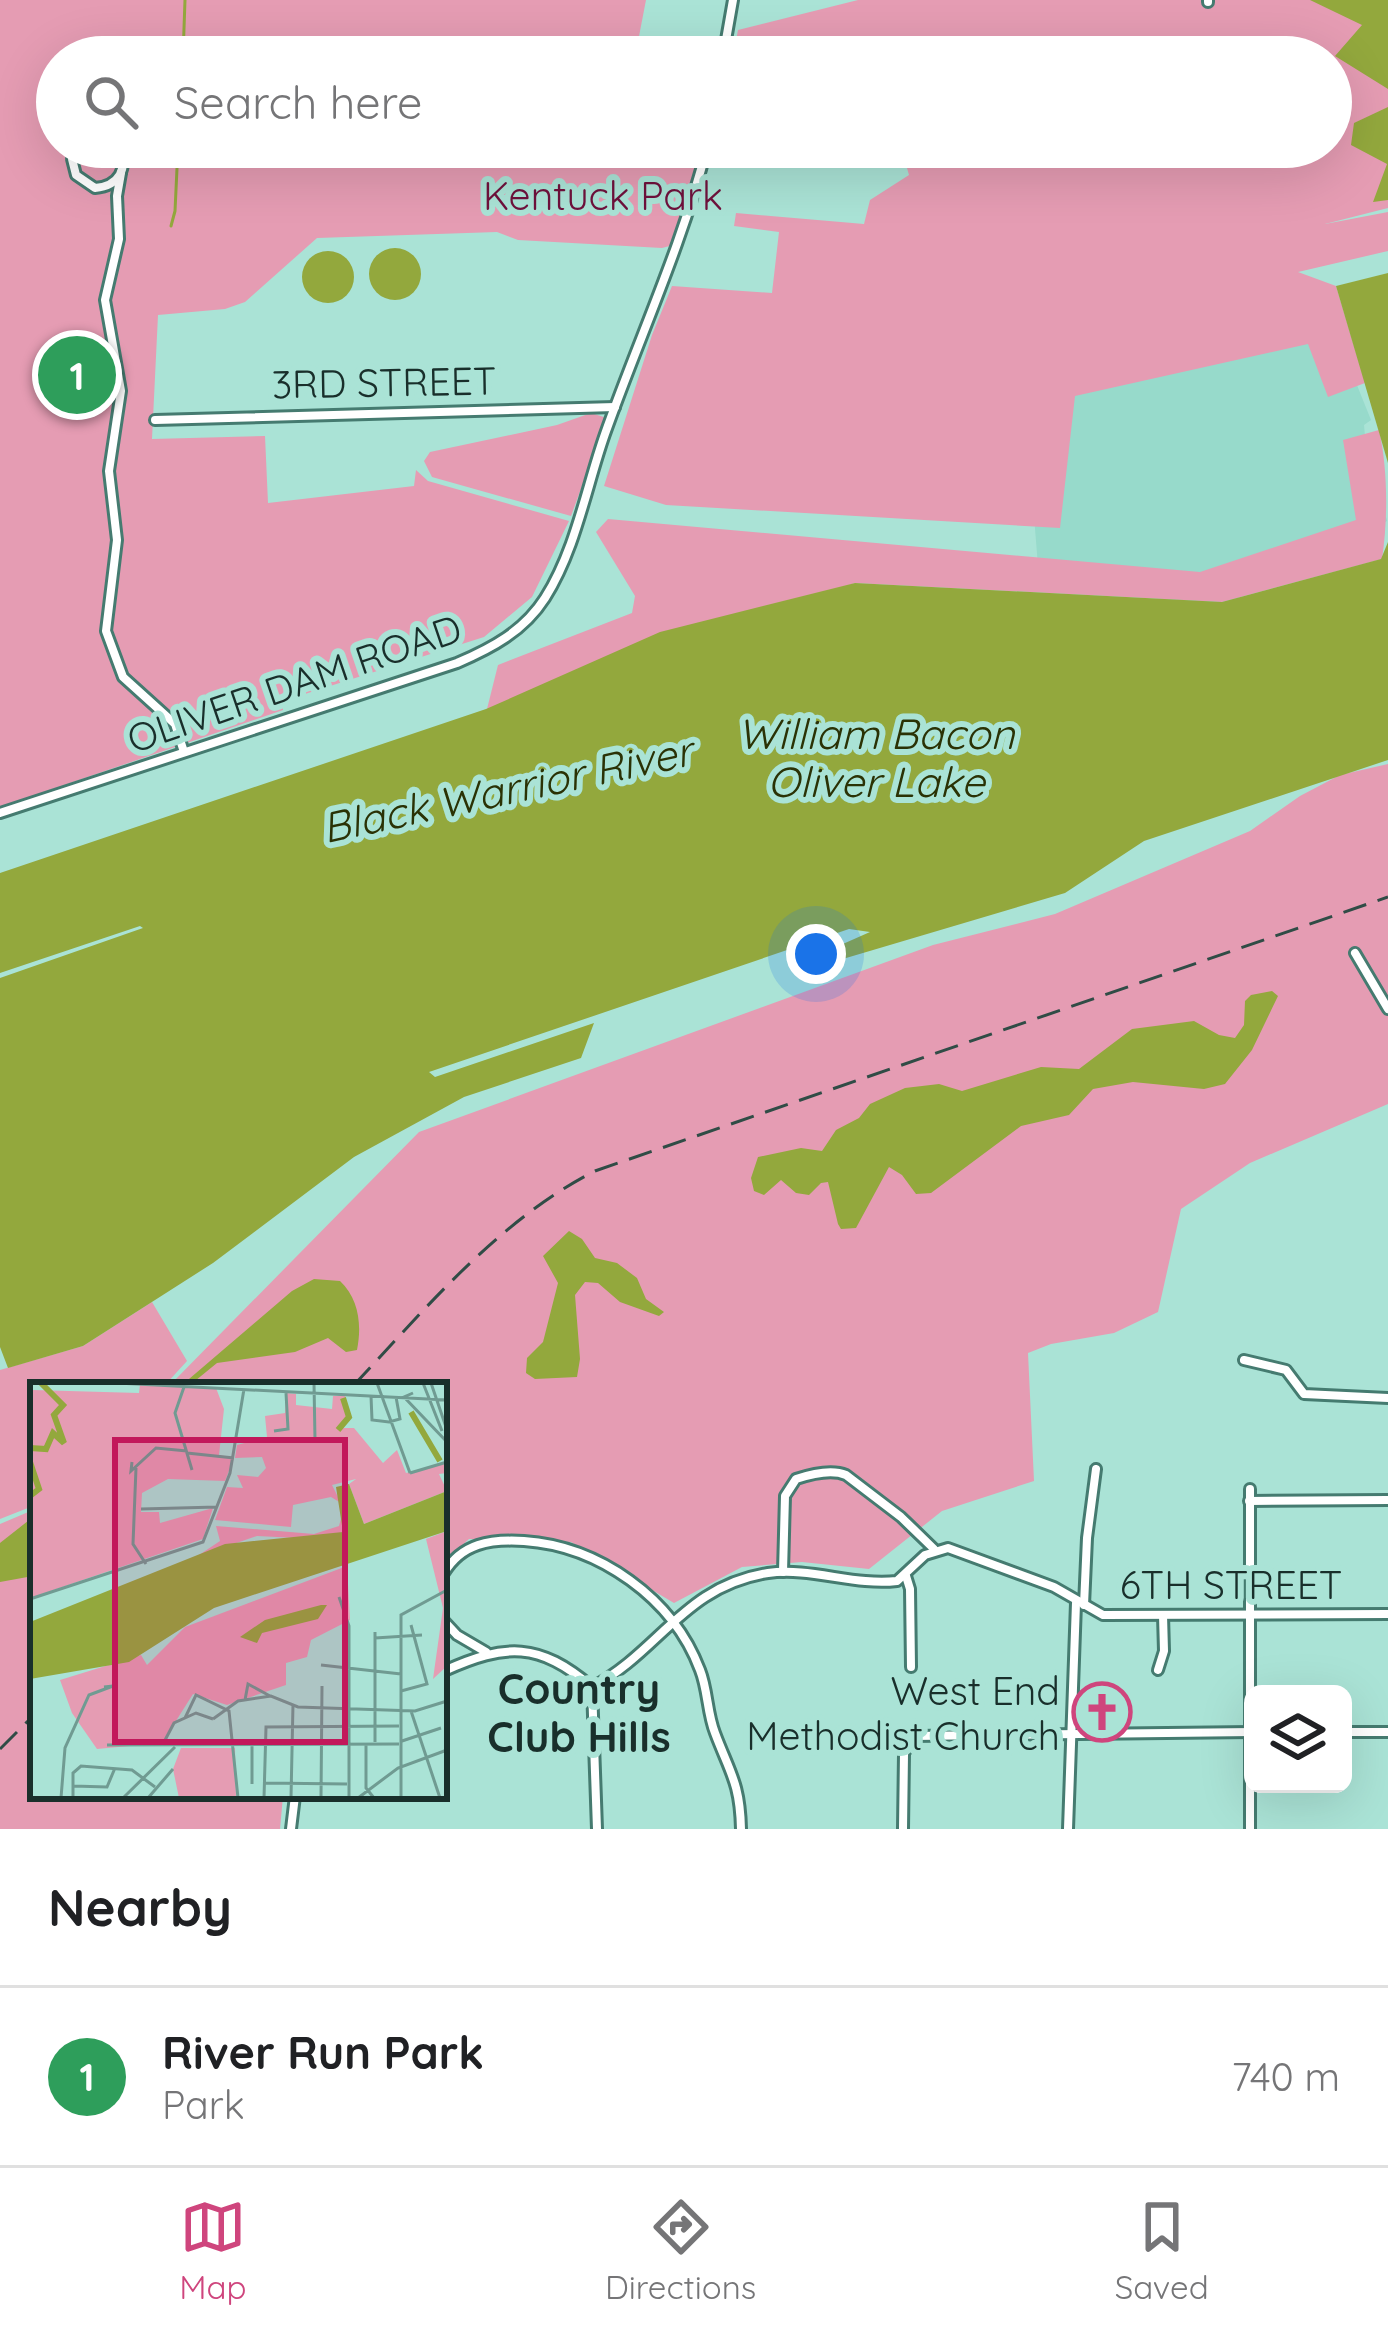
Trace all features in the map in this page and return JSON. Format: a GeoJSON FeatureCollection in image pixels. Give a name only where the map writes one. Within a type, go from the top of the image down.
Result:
{"type":"FeatureCollection","features":[{"type":"Feature","properties":{"kind":"street"},"geometry":{"type":"LineString","coordinates":[[727,36],[733,0]]}},
{"type":"Feature","properties":{"kind":"street"},"geometry":{"type":"LineString","coordinates":[[74,168],[76,175],[110,196],[119,214]]}},
{"type":"Feature","properties":{"kind":"street"},"geometry":{"type":"LineString","coordinates":[[122,168],[119,239],[106,300],[121,391],[110,471],[116,540],[106,631],[123,677],[175,724],[184,752]]}},
{"type":"Feature","properties":{"kind":"street","name":"OLIVER DAM ROAD"},"geometry":{"type":"LineString","coordinates":[[0,813],[457,663],[512,635],[545,597],[569,550],[585,489],[686,221],[701,168]]}},
{"type":"Feature","properties":{"kind":"street"},"geometry":{"type":"LineString","coordinates":[[95,188],[111,184],[122,172]]}},
{"type":"Feature","properties":{"kind":"street","name":"3RD STREET"},"geometry":{"type":"LineString","coordinates":[[155,420],[615,407]]}},
{"type":"Feature","properties":{"kind":"street"},"geometry":{"type":"LineString","coordinates":[[1355,953],[1388,1009]]}},
{"type":"Feature","properties":{"kind":"street"},"geometry":{"type":"LineString","coordinates":[[1244,1360],[1286,1370],[1304,1394],[1388,1398]]}},
{"type":"Feature","properties":{"kind":"street"},"geometry":{"type":"LineString","coordinates":[[1068,1829],[1080,1604],[1096,1469]]}},
{"type":"Feature","properties":{"kind":"street"},"geometry":{"type":"LineString","coordinates":[[592,1687],[694,1602],[740,1581],[783,1572],[876,1582],[906,1576],[934,1550],[901,1517],[846,1475],[803,1476],[785,1496],[783,1572]]}},
{"type":"Feature","properties":{"kind":"street"},"geometry":{"type":"LineString","coordinates":[[1250,1489],[1252,1685]]}},
{"type":"Feature","properties":{"kind":"street"},"geometry":{"type":"LineString","coordinates":[[1249,1501],[1388,1500]]}},
{"type":"Feature","properties":{"kind":"street"},"geometry":{"type":"LineString","coordinates":[[447,1570],[459,1554],[485,1542],[557,1545],[577,1550],[630,1580],[671,1620],[701,1671],[713,1730],[738,1786],[741,1829]]}},
{"type":"Feature","properties":{"kind":"street","name":"6TH STREET"},"geometry":{"type":"LineString","coordinates":[[934,1550],[959,1550],[1054,1587],[1103,1615],[1388,1614]]}},
{"type":"Feature","properties":{"kind":"street"},"geometry":{"type":"LineString","coordinates":[[906,1576],[911,1666]]}},
{"type":"Feature","properties":{"kind":"street"},"geometry":{"type":"LineString","coordinates":[[1159,1670],[1164,1651],[1163,1615]]}},
{"type":"Feature","properties":{"kind":"street"},"geometry":{"type":"LineString","coordinates":[[447,1625],[487,1652]]}},
{"type":"Feature","properties":{"kind":"street"},"geometry":{"type":"LineString","coordinates":[[447,1670],[487,1652],[518,1650],[557,1661],[592,1687]]}},
{"type":"Feature","properties":{"kind":"street"},"geometry":{"type":"LineString","coordinates":[[592,1687],[597,1829]]}},
{"type":"Feature","properties":{"kind":"street"},"geometry":{"type":"LineString","coordinates":[[903,1829],[904,1754],[912,1736],[1244,1732]]}},
{"type":"Feature","properties":{"kind":"street"},"geometry":{"type":"LineString","coordinates":[[1352,1732],[1388,1732]]}},
{"type":"Feature","properties":{"kind":"street"},"geometry":{"type":"LineString","coordinates":[[1250,1829],[1251,1793]]}},
{"type":"Feature","properties":{"kind":"street"},"geometry":{"type":"LineString","coordinates":[[291,1829],[295,1799]]}},
{"type":"Feature","properties":{"kind":"shaded area"},"geometry":{"type":"Polygon","coordinates":[[[1326,308],[1371,420],[1364,425],[1365,436],[1387,521],[1218,608],[1039,579],[1023,377],[1326,308]]]}},
{"type":"Feature","properties":{"kind":"green space","name":"Kentuck Park"},"geometry":{"type":"Polygon","coordinates":[[[0,0],[646,0],[639,36],[36,36],[36,168],[701,168],[677,244],[662,248],[518,240],[497,232],[317,238],[245,302],[225,309],[158,315],[152,439],[265,436],[268,503],[414,486],[416,470],[428,481],[569,521],[532,597],[484,637],[283,701],[283,710],[0,807],[0,0]]]}},
{"type":"Feature","properties":{"kind":"green space"},"geometry":{"type":"Polygon","coordinates":[[[858,0],[1388,0],[1388,208],[1325,224],[1388,212],[1388,251],[1298,272],[1336,286],[1365,383],[1328,397],[1308,344],[1075,396],[1060,528],[666,505],[604,486],[672,286],[772,293],[779,232],[734,226],[736,213],[864,224],[870,200],[909,175],[907,168],[1352,168],[1352,36],[737,36],[738,30],[858,0]]]}},
{"type":"Feature","properties":{"kind":"green space"},"geometry":{"type":"Polygon","coordinates":[[[591,413],[607,418],[571,516],[432,477],[424,461],[430,452],[557,425],[591,413]]]}},
{"type":"Feature","properties":{"kind":"green space"},"geometry":{"type":"Polygon","coordinates":[[[1379,430],[1386,494],[1382,559],[1222,602],[855,583],[487,709],[498,665],[632,613],[635,596],[596,532],[608,519],[1200,572],[1356,520],[1343,440],[1379,430]]]}},
{"type":"Feature","properties":{"kind":"green space"},"geometry":{"type":"Polygon","coordinates":[[[1388,764],[1388,1104],[1250,1163],[1181,1209],[1158,1312],[1114,1333],[1028,1353],[1034,1481],[942,1511],[869,1569],[802,1562],[742,1567],[674,1603],[571,1542],[469,1539],[447,1559],[447,1382],[173,1382],[419,1132],[933,945],[1055,914],[1250,831],[1340,775],[1388,764]]]}},
{"type":"Feature","properties":{"kind":"green space"},"geometry":{"type":"Polygon","coordinates":[[[152,1302],[187,1361],[168,1382],[30,1382],[30,1507],[0,1519],[0,1370],[83,1346],[152,1302]]]}},
{"type":"Feature","properties":{"kind":"green space"},"geometry":{"type":"Polygon","coordinates":[[[30,1511],[30,1799],[283,1799],[280,1829],[0,1829],[0,1524],[30,1511]]]}},
{"type":"Feature","properties":{"kind":"water"},"geometry":{"type":"Polygon","coordinates":[[[1310,0],[1388,0],[1388,89],[1352,67],[1352,36],[1362,25],[1310,0]]]}},
{"type":"Feature","properties":{"kind":"water"},"geometry":{"type":"Polygon","coordinates":[[[1388,107],[1388,200],[1373,202],[1387,164],[1352,146],[1354,123],[1388,107]]]}},
{"type":"Feature","properties":{"kind":"water"},"geometry":{"type":"Polygon","coordinates":[[[395,248],[414,255],[421,274],[414,293],[395,300],[376,293],[369,274],[376,255],[395,248]]]}},
{"type":"Feature","properties":{"kind":"water"},"geometry":{"type":"Polygon","coordinates":[[[328,251],[347,258],[354,277],[347,296],[328,303],[309,296],[302,277],[309,258],[328,251]]]}},
{"type":"Feature","properties":{"kind":"water"},"geometry":{"type":"Polygon","coordinates":[[[1388,273],[1388,463],[1336,286],[1388,273]]]}},
{"type":"Feature","properties":{"kind":"water","name":"William Bacon Oliver Lake"},"geometry":{"type":"Polygon","coordinates":[[[1388,542],[1388,760],[1144,841],[1065,893],[836,961],[827,951],[870,932],[849,929],[429,1072],[435,1077],[594,1023],[581,1058],[464,1097],[354,1157],[213,1263],[83,1346],[8,1368],[0,1347],[0,978],[143,928],[0,973],[0,873],[486,709],[660,632],[855,583],[1222,602],[1381,559],[1388,542]]]}},
{"type":"Feature","properties":{"kind":"water"},"geometry":{"type":"Polygon","coordinates":[[[1272,991],[1278,996],[1252,1050],[1225,1084],[1204,1089],[1133,1082],[1093,1089],[1069,1115],[1021,1126],[931,1193],[916,1194],[889,1167],[856,1228],[841,1229],[828,1182],[809,1195],[796,1193],[781,1180],[764,1195],[754,1191],[751,1178],[758,1157],[801,1148],[822,1151],[836,1130],[859,1118],[870,1104],[905,1088],[939,1084],[962,1091],[1041,1067],[1079,1069],[1132,1029],[1194,1021],[1235,1038],[1244,1025],[1245,1001],[1272,991]]]}},
{"type":"Feature","properties":{"kind":"water"},"geometry":{"type":"Polygon","coordinates":[[[569,1231],[582,1239],[595,1258],[617,1263],[637,1278],[646,1299],[664,1312],[659,1316],[620,1302],[598,1283],[585,1282],[575,1295],[577,1377],[535,1379],[526,1373],[527,1358],[543,1342],[558,1283],[543,1256],[569,1231]]]}},
{"type":"Feature","properties":{"kind":"water"},"geometry":{"type":"Polygon","coordinates":[[[314,1279],[340,1281],[355,1304],[357,1350],[346,1352],[328,1338],[295,1352],[217,1363],[194,1382],[186,1382],[292,1291],[314,1279]]]}},
{"type":"Feature","properties":{"kind":"water"},"geometry":{"type":"Polygon","coordinates":[[[30,1519],[30,1577],[0,1582],[0,1543],[30,1519]]]}},
{"type":"Feature","properties":{"kind":"waterway"},"geometry":{"type":"LineString","coordinates":[[184,36],[185,0]]}},
{"type":"Feature","properties":{"kind":"waterway"},"geometry":{"type":"LineString","coordinates":[[171,226],[177,168]]}},
{"type":"Feature","properties":{"kind":"railway"},"geometry":{"type":"LineString","coordinates":[[357,1382],[496,1240],[527,1214],[595,1171],[1388,897]]}},
{"type":"Feature","properties":{"kind":"railway"},"geometry":{"type":"LineString","coordinates":[[0,1749],[30,1719]]}},
{"type":"Feature","properties":{"kind":"place","name":"River Run Park"},"geometry":{"type":"Point","coordinates":[77,375]}},
{"type":"Feature","properties":{"kind":"place","name":"West End Methodist Church"},"geometry":{"type":"Point","coordinates":[1102,1712]}},
{"type":"Feature","properties":{"kind":"district","name":"Country Club Hills"},"geometry":{"type":"Point","coordinates":[579,1712]}},
{"type":"Feature","properties":{"kind":"water label","name":"Black Warrior River"},"geometry":{"type":"Point","coordinates":[507,789]}}]}
